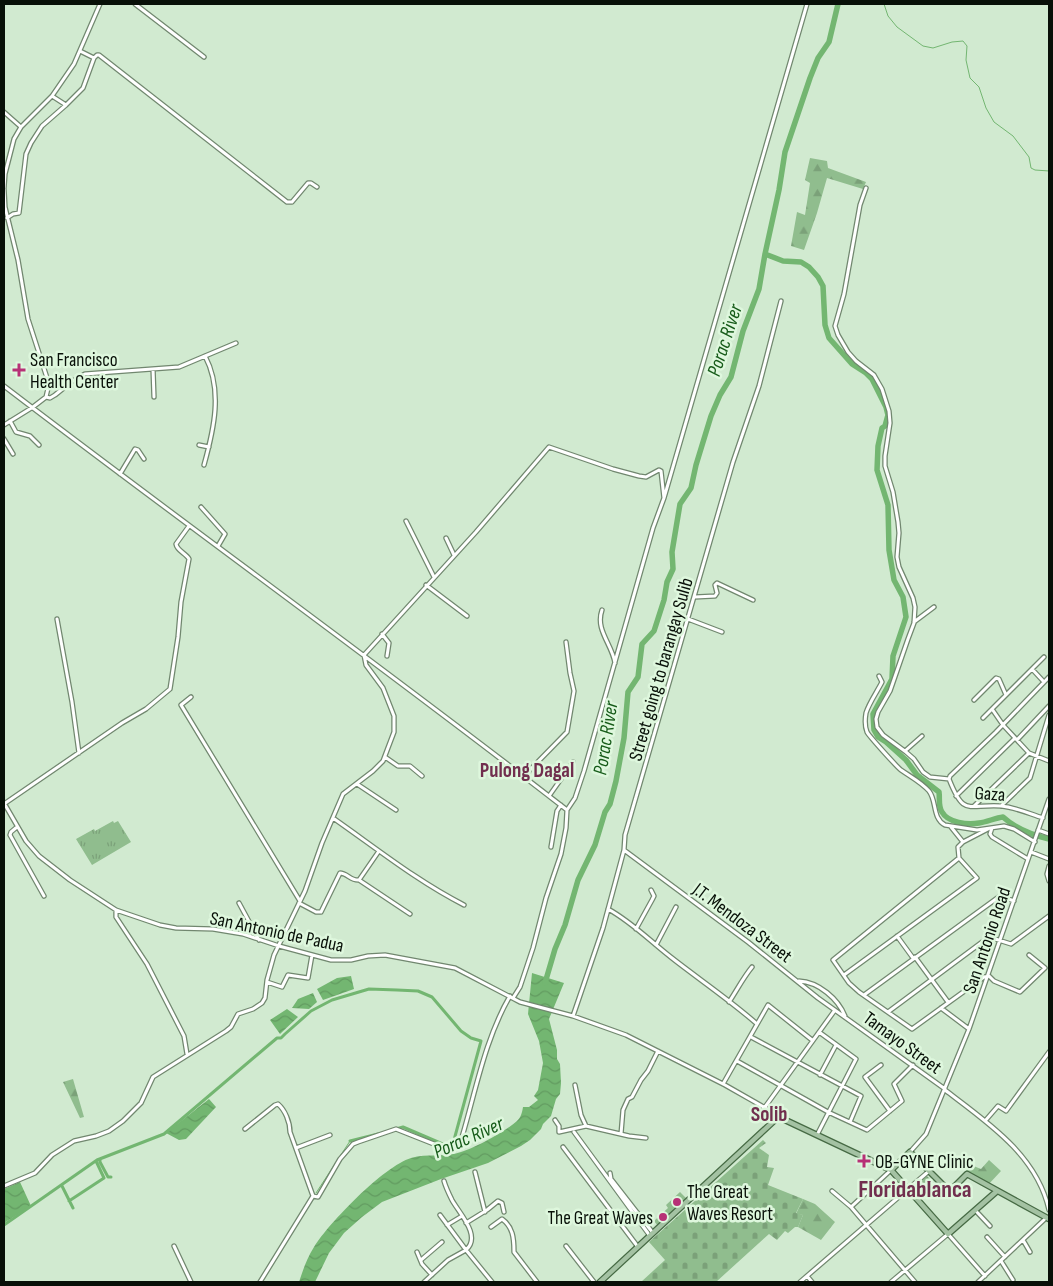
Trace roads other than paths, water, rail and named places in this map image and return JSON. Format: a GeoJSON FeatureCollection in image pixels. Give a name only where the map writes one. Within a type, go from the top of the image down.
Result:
{"type":"FeatureCollection","features":[{"type":"Feature","properties":{"kind":"main road"},"geometry":{"type":"LineString","coordinates":[[600,1282],[776,1119],[783,1119],[891,1170],[948,1234],[997,1191]]}},
{"type":"Feature","properties":{"kind":"main road"},"geometry":{"type":"LineString","coordinates":[[891,1170],[910,1152],[949,1190],[967,1174],[1048,1219]]}},
{"type":"Feature","properties":{"kind":"street"},"geometry":{"type":"LineString","coordinates":[[46,397],[48,388],[47,377],[28,319],[18,260],[7,218],[4,188],[5,174],[10,148],[21,127],[52,96],[74,64],[100,4]]}},
{"type":"Feature","properties":{"kind":"street"},"geometry":{"type":"LineString","coordinates":[[134,4],[204,57]]}},
{"type":"Feature","properties":{"kind":"street"},"geometry":{"type":"LineString","coordinates":[[313,1196],[318,1197],[329,1175],[340,1159],[353,1144],[358,1142],[396,1130],[444,1148],[456,1144],[462,1137],[491,1037],[501,1011],[520,987],[534,948],[546,898],[561,854],[567,810],[575,798],[584,771],[653,528],[664,498],[807,4]]}},
{"type":"Feature","properties":{"kind":"street"},"geometry":{"type":"LineString","coordinates":[[80,51],[94,58]]}},
{"type":"Feature","properties":{"kind":"street"},"geometry":{"type":"LineString","coordinates":[[7,218],[19,213],[26,154],[31,143],[42,126],[83,88],[96,55],[287,202],[292,202],[308,183],[317,187]]}},
{"type":"Feature","properties":{"kind":"street"},"geometry":{"type":"LineString","coordinates":[[52,96],[66,105]]}},
{"type":"Feature","properties":{"kind":"street"},"geometry":{"type":"LineString","coordinates":[[4,112],[21,127]]}},
{"type":"Feature","properties":{"kind":"street"},"geometry":{"type":"LineString","coordinates":[[866,188],[860,205],[844,294],[835,326],[848,352],[874,375],[882,389],[889,410],[890,423],[885,466],[893,492],[898,522],[897,558],[915,607],[914,623],[890,691],[878,712],[876,719],[877,727],[883,735],[905,751],[926,775],[949,779],[1049,676]]}},
{"type":"Feature","properties":{"kind":"street","name":"Street going to barangay Sulib"},"geometry":{"type":"LineString","coordinates":[[573,1016],[608,909],[624,850],[625,836],[724,496],[759,386],[781,301]]}},
{"type":"Feature","properties":{"kind":"street"},"geometry":{"type":"LineString","coordinates":[[4,425],[46,397],[50,398],[71,382],[86,374],[179,367],[236,343]]}},
{"type":"Feature","properties":{"kind":"street"},"geometry":{"type":"LineString","coordinates":[[204,465],[214,420],[215,401],[214,379],[205,356]]}},
{"type":"Feature","properties":{"kind":"street"},"geometry":{"type":"LineString","coordinates":[[152,369],[154,397]]}},
{"type":"Feature","properties":{"kind":"street"},"geometry":{"type":"LineString","coordinates":[[4,386],[364,655],[567,810]]}},
{"type":"Feature","properties":{"kind":"street"},"geometry":{"type":"LineString","coordinates":[[10,421],[16,432],[30,436],[39,446]]}},
{"type":"Feature","properties":{"kind":"street"},"geometry":{"type":"LineString","coordinates":[[4,439],[13,454]]}},
{"type":"Feature","properties":{"kind":"street"},"geometry":{"type":"LineString","coordinates":[[199,445],[209,447]]}},
{"type":"Feature","properties":{"kind":"street"},"geometry":{"type":"LineString","coordinates":[[364,655],[549,447],[613,470],[639,476],[646,477],[659,470],[663,475],[664,498]]}},
{"type":"Feature","properties":{"kind":"street"},"geometry":{"type":"LineString","coordinates":[[120,474],[135,449],[138,450],[144,459]]}},
{"type":"Feature","properties":{"kind":"street"},"geometry":{"type":"LineString","coordinates":[[201,506],[225,534],[218,546]]}},
{"type":"Feature","properties":{"kind":"street"},"geometry":{"type":"LineString","coordinates":[[406,521],[434,577]]}},
{"type":"Feature","properties":{"kind":"street"},"geometry":{"type":"LineString","coordinates":[[4,804],[122,723],[146,709],[170,689],[181,602],[189,559],[188,556],[177,548],[176,544],[189,526]]}},
{"type":"Feature","properties":{"kind":"street"},"geometry":{"type":"LineString","coordinates":[[446,538],[454,555]]}},
{"type":"Feature","properties":{"kind":"street"},"geometry":{"type":"LineString","coordinates":[[695,597],[715,596],[717,583],[753,600]]}},
{"type":"Feature","properties":{"kind":"street"},"geometry":{"type":"LineString","coordinates":[[426,585],[467,616]]}},
{"type":"Feature","properties":{"kind":"street"},"geometry":{"type":"LineString","coordinates":[[914,623],[934,607]]}},
{"type":"Feature","properties":{"kind":"street"},"geometry":{"type":"LineString","coordinates":[[602,610],[600,626],[602,634],[613,652],[615,663]]}},
{"type":"Feature","properties":{"kind":"street"},"geometry":{"type":"LineString","coordinates":[[58,618],[79,753]]}},
{"type":"Feature","properties":{"kind":"street"},"geometry":{"type":"LineString","coordinates":[[688,619],[722,632]]}},
{"type":"Feature","properties":{"kind":"street"},"geometry":{"type":"LineString","coordinates":[[382,634],[389,643],[387,656]]}},
{"type":"Feature","properties":{"kind":"street"},"geometry":{"type":"LineString","coordinates":[[524,776],[563,737],[568,727],[574,691],[566,642]]}},
{"type":"Feature","properties":{"kind":"street"},"geometry":{"type":"LineString","coordinates":[[4,1186],[35,1173],[52,1155],[74,1140],[96,1136],[109,1131],[123,1122],[141,1103],[153,1077],[226,1031],[231,1027],[238,1014],[253,1009],[262,1003],[265,998],[270,966],[300,902],[343,794],[373,771],[385,757],[394,732],[394,716],[381,682],[366,665],[364,655]]}},
{"type":"Feature","properties":{"kind":"street"},"geometry":{"type":"LineString","coordinates":[[983,718],[1044,657]]}},
{"type":"Feature","properties":{"kind":"street"},"geometry":{"type":"LineString","coordinates":[[1032,669],[1044,682]]}},
{"type":"Feature","properties":{"kind":"street"},"geometry":{"type":"LineString","coordinates":[[879,676],[882,682],[866,712],[868,734],[900,770],[915,779],[933,796],[937,817],[941,822],[950,826],[976,830],[1004,826],[1035,841]]}},
{"type":"Feature","properties":{"kind":"street"},"geometry":{"type":"LineString","coordinates":[[974,700],[996,678],[999,679],[1006,695]]}},
{"type":"Feature","properties":{"kind":"street"},"geometry":{"type":"LineString","coordinates":[[191,697],[181,705],[300,902],[316,912],[321,912],[340,873],[343,873],[354,880],[359,880],[410,914]]}},
{"type":"Feature","properties":{"kind":"street"},"geometry":{"type":"LineString","coordinates":[[956,796],[1049,706]]}},
{"type":"Feature","properties":{"kind":"street"},"geometry":{"type":"LineString","coordinates":[[992,709],[1003,725],[1029,753],[1049,761]]}},
{"type":"Feature","properties":{"kind":"street"},"geometry":{"type":"LineString","coordinates":[[1001,806],[1028,780],[1049,715]]}},
{"type":"Feature","properties":{"kind":"street"},"geometry":{"type":"LineString","coordinates":[[905,751],[922,736]]}},
{"type":"Feature","properties":{"kind":"street"},"geometry":{"type":"LineString","coordinates":[[974,807],[1029,753]]}},
{"type":"Feature","properties":{"kind":"street"},"geometry":{"type":"LineString","coordinates":[[385,757],[398,766],[410,766],[422,776]]}},
{"type":"Feature","properties":{"kind":"street"},"geometry":{"type":"LineString","coordinates":[[549,796],[573,762]]}},
{"type":"Feature","properties":{"kind":"street","name":"Gaza"},"geometry":{"type":"LineString","coordinates":[[949,779],[956,796],[964,805],[974,807],[1001,806],[1043,818]]}},
{"type":"Feature","properties":{"kind":"street"},"geometry":{"type":"LineString","coordinates":[[357,784],[396,810]]}},
{"type":"Feature","properties":{"kind":"street","name":"San Antonio Road"},"geometry":{"type":"LineString","coordinates":[[910,1152],[926,1134],[969,1029],[1049,799]]}},
{"type":"Feature","properties":{"kind":"street","name":"San Antonio de Padua"},"geometry":{"type":"LineString","coordinates":[[4,804],[17,827],[39,856],[54,869],[116,910],[160,925],[176,928],[213,929],[243,934],[278,946],[331,960],[350,960],[385,955],[455,968],[522,1003],[573,1016],[626,1036],[723,1084],[783,1119]]}},
{"type":"Feature","properties":{"kind":"street"},"geometry":{"type":"LineString","coordinates":[[551,847],[556,812],[561,805]]}},
{"type":"Feature","properties":{"kind":"street"},"geometry":{"type":"LineString","coordinates":[[333,818],[440,892],[464,905]]}},
{"type":"Feature","properties":{"kind":"street"},"geometry":{"type":"LineString","coordinates":[[950,826],[963,842]]}},
{"type":"Feature","properties":{"kind":"street"},"geometry":{"type":"LineString","coordinates":[[17,827],[10,835],[44,896]]}},
{"type":"Feature","properties":{"kind":"street"},"geometry":{"type":"LineString","coordinates":[[844,975],[977,878],[960,858],[958,847],[963,842],[990,828]]}},
{"type":"Feature","properties":{"kind":"street"},"geometry":{"type":"LineString","coordinates":[[990,828],[992,837],[1028,859]]}},
{"type":"Feature","properties":{"kind":"street"},"geometry":{"type":"LineString","coordinates":[[1038,832],[1049,834]]}},
{"type":"Feature","properties":{"kind":"street"},"geometry":{"type":"LineString","coordinates":[[359,880],[379,850]]}},
{"type":"Feature","properties":{"kind":"street","name":"J.T. Mendoza Street"},"geometry":{"type":"LineString","coordinates":[[624,850],[845,1017]]}},
{"type":"Feature","properties":{"kind":"street"},"geometry":{"type":"LineString","coordinates":[[1031,852],[1049,858]]}},
{"type":"Feature","properties":{"kind":"street"},"geometry":{"type":"LineString","coordinates":[[960,858],[833,960],[849,983],[912,1029],[984,977],[989,976],[994,981],[1020,992],[1045,968],[1029,955]]}},
{"type":"Feature","properties":{"kind":"street"},"geometry":{"type":"LineString","coordinates":[[1049,866],[1047,874],[1049,881]]}},
{"type":"Feature","properties":{"kind":"street"},"geometry":{"type":"LineString","coordinates":[[636,929],[654,896],[651,890]]}},
{"type":"Feature","properties":{"kind":"street"},"geometry":{"type":"LineString","coordinates":[[864,994],[1000,896],[1014,901]]}},
{"type":"Feature","properties":{"kind":"street"},"geometry":{"type":"LineString","coordinates":[[239,903],[259,940]]}},
{"type":"Feature","properties":{"kind":"street"},"geometry":{"type":"LineString","coordinates":[[656,945],[676,907]]}},
{"type":"Feature","properties":{"kind":"street"},"geometry":{"type":"LineString","coordinates":[[608,909],[709,984],[757,1024]]}},
{"type":"Feature","properties":{"kind":"street"},"geometry":{"type":"LineString","coordinates":[[116,910],[116,917],[147,964],[184,1036],[187,1054]]}},
{"type":"Feature","properties":{"kind":"street"},"geometry":{"type":"LineString","coordinates":[[887,1012],[989,937],[1001,939],[1012,944],[1049,916]]}},
{"type":"Feature","properties":{"kind":"street"},"geometry":{"type":"LineString","coordinates":[[897,936],[948,1002]]}},
{"type":"Feature","properties":{"kind":"street"},"geometry":{"type":"LineString","coordinates":[[267,982],[282,987],[288,975],[308,978],[312,955]]}},
{"type":"Feature","properties":{"kind":"street"},"geometry":{"type":"LineString","coordinates":[[729,1002],[740,986],[742,978],[752,967]]}},
{"type":"Feature","properties":{"kind":"street"},"geometry":{"type":"LineString","coordinates":[[798,981],[805,981],[832,996],[842,1007],[845,1017]]}},
{"type":"Feature","properties":{"kind":"street"},"geometry":{"type":"LineString","coordinates":[[723,1084],[768,1006],[812,1040]]}},
{"type":"Feature","properties":{"kind":"street"},"geometry":{"type":"LineString","coordinates":[[941,1008],[969,1029]]}},
{"type":"Feature","properties":{"kind":"street"},"geometry":{"type":"LineString","coordinates":[[765,1107],[835,1010]]}},
{"type":"Feature","properties":{"kind":"street","name":"Tamayo Street"},"geometry":{"type":"LineString","coordinates":[[845,1017],[945,1089],[985,1121],[1020,1154],[1041,1186],[1049,1210]]}},
{"type":"Feature","properties":{"kind":"street"},"geometry":{"type":"LineString","coordinates":[[817,1135],[856,1059],[819,1032]]}},
{"type":"Feature","properties":{"kind":"street"},"geometry":{"type":"LineString","coordinates":[[751,1037],[861,1096],[850,1122]]}},
{"type":"Feature","properties":{"kind":"street"},"geometry":{"type":"LineString","coordinates":[[820,1075],[836,1045]]}},
{"type":"Feature","properties":{"kind":"street"},"geometry":{"type":"LineString","coordinates":[[621,1134],[624,1110],[628,1099],[632,1097],[658,1051]]}},
{"type":"Feature","properties":{"kind":"street"},"geometry":{"type":"LineString","coordinates":[[985,1121],[998,1106],[1006,1110],[1049,1052]]}},
{"type":"Feature","properties":{"kind":"street"},"geometry":{"type":"LineString","coordinates":[[737,1061],[828,1112],[867,1130],[902,1102],[894,1084],[913,1066]]}},
{"type":"Feature","properties":{"kind":"street"},"geometry":{"type":"LineString","coordinates":[[881,1065],[865,1077],[890,1111]]}},
{"type":"Feature","properties":{"kind":"street"},"geometry":{"type":"LineString","coordinates":[[575,1085],[581,1115],[586,1126]]}},
{"type":"Feature","properties":{"kind":"street"},"geometry":{"type":"LineString","coordinates":[[245,1129],[278,1104],[290,1125],[290,1132],[313,1196]]}},
{"type":"Feature","properties":{"kind":"street"},"geometry":{"type":"LineString","coordinates":[[555,1120],[559,1126],[559,1132],[586,1126],[646,1138]]}},
{"type":"Feature","properties":{"kind":"street"},"geometry":{"type":"LineString","coordinates":[[574,1132],[652,1235]]}},
{"type":"Feature","properties":{"kind":"street"},"geometry":{"type":"LineString","coordinates":[[296,1148],[330,1135]]}},
{"type":"Feature","properties":{"kind":"street"},"geometry":{"type":"LineString","coordinates":[[563,1146],[638,1247]]}},
{"type":"Feature","properties":{"kind":"street"},"geometry":{"type":"LineString","coordinates":[[851,1207],[891,1170]]}},
{"type":"Feature","properties":{"kind":"street"},"geometry":{"type":"LineString","coordinates":[[800,1282],[929,1171]]}},
{"type":"Feature","properties":{"kind":"street"},"geometry":{"type":"LineString","coordinates":[[475,1172],[485,1212]]}},
{"type":"Feature","properties":{"kind":"street"},"geometry":{"type":"LineString","coordinates":[[610,1173],[611,1179],[652,1235]]}},
{"type":"Feature","properties":{"kind":"street"},"geometry":{"type":"LineString","coordinates":[[424,1282],[448,1260],[466,1250],[471,1244],[471,1234],[444,1181]]}},
{"type":"Feature","properties":{"kind":"street"},"geometry":{"type":"LineString","coordinates":[[832,1191],[851,1207],[915,1282]]}},
{"type":"Feature","properties":{"kind":"street"},"geometry":{"type":"LineString","coordinates":[[260,1282],[313,1196]]}},
{"type":"Feature","properties":{"kind":"street"},"geometry":{"type":"LineString","coordinates":[[466,1223],[500,1201],[504,1212]]}},
{"type":"Feature","properties":{"kind":"street"},"geometry":{"type":"LineString","coordinates":[[975,1210],[990,1226]]}},
{"type":"Feature","properties":{"kind":"street"},"geometry":{"type":"LineString","coordinates":[[440,1215],[492,1282]]}},
{"type":"Feature","properties":{"kind":"street"},"geometry":{"type":"LineString","coordinates":[[447,1225],[462,1216]]}},
{"type":"Feature","properties":{"kind":"street"},"geometry":{"type":"LineString","coordinates":[[491,1227],[502,1219],[508,1223],[514,1239],[514,1252],[537,1282]]}},
{"type":"Feature","properties":{"kind":"street"},"geometry":{"type":"LineString","coordinates":[[978,1282],[1048,1219]]}},
{"type":"Feature","properties":{"kind":"street"},"geometry":{"type":"LineString","coordinates":[[891,1282],[948,1234],[985,1276]]}},
{"type":"Feature","properties":{"kind":"street"},"geometry":{"type":"LineString","coordinates":[[987,1237],[1006,1257]]}},
{"type":"Feature","properties":{"kind":"street"},"geometry":{"type":"LineString","coordinates":[[1023,1240],[1030,1252]]}},
{"type":"Feature","properties":{"kind":"street"},"geometry":{"type":"LineString","coordinates":[[421,1260],[442,1242]]}},
{"type":"Feature","properties":{"kind":"street"},"geometry":{"type":"LineString","coordinates":[[174,1246],[191,1282]]}},
{"type":"Feature","properties":{"kind":"street"},"geometry":{"type":"LineString","coordinates":[[566,1246],[594,1282]]}},
{"type":"Feature","properties":{"kind":"street"},"geometry":{"type":"LineString","coordinates":[[417,1252],[424,1267],[432,1275]]}},
{"type":"Feature","properties":{"kind":"street"},"geometry":{"type":"LineString","coordinates":[[1001,1261],[1013,1280]]}},
{"type":"Feature","properties":{"kind":"street"},"geometry":{"type":"LineString","coordinates":[[807,1276],[812,1282]]}},
{"type":"Feature","properties":{"kind":"water"},"geometry":{"type":"Polygon","coordinates":[[[532,973],[564,983],[549,1019],[557,1050],[557,1059],[560,1064],[561,1083],[560,1094],[556,1099],[551,1116],[530,1140],[488,1163],[382,1202],[344,1233],[329,1253],[315,1282],[299,1282],[309,1255],[321,1237],[344,1210],[372,1183],[400,1163],[411,1158],[455,1154],[474,1147],[512,1125],[519,1118],[523,1107],[529,1107],[538,1100],[534,1096],[538,1090],[543,1063],[539,1041],[528,1014],[532,973]]]}},
{"type":"Feature","properties":{"kind":"water"},"geometry":{"type":"Polygon","coordinates":[[[351,976],[354,989],[323,1000],[317,989],[337,978],[351,976]]]}},
{"type":"Feature","properties":{"kind":"water"},"geometry":{"type":"Polygon","coordinates":[[[313,993],[317,1002],[309,1009],[292,1008],[298,999],[313,993]]]}},
{"type":"Feature","properties":{"kind":"water"},"geometry":{"type":"Polygon","coordinates":[[[287,1009],[298,1017],[280,1034],[270,1020],[287,1009]]]}},
{"type":"Feature","properties":{"kind":"water"},"geometry":{"type":"Polygon","coordinates":[[[209,1099],[216,1107],[186,1139],[179,1140],[166,1133],[209,1099]]]}},
{"type":"Feature","properties":{"kind":"water"},"geometry":{"type":"Polygon","coordinates":[[[20,1182],[31,1206],[4,1223],[4,1189],[20,1182]]]}},
{"type":"Feature","properties":{"kind":"waterway","name":"Porac River"},"geometry":{"type":"LineString","coordinates":[[545,983],[578,880],[595,845],[605,812],[610,804],[624,738],[628,692],[638,677],[642,644],[654,631],[664,600],[667,582],[673,569],[672,552],[680,504],[691,488],[711,416],[720,395],[731,377],[743,331],[759,289],[785,152],[810,78],[818,58],[829,42],[838,4]]}},
{"type":"Feature","properties":{"kind":"waterway"},"geometry":{"type":"LineString","coordinates":[[884,4],[888,16],[897,27],[923,46],[933,48],[952,42],[963,41],[967,46],[966,60],[970,78],[979,87],[986,108],[994,122],[1013,136],[1029,157],[1031,168],[1049,171]]}},
{"type":"Feature","properties":{"kind":"waterway"},"geometry":{"type":"LineString","coordinates":[[765,254],[783,261],[801,262],[809,267],[818,277],[823,286],[825,325],[829,338],[852,364],[872,379],[888,415],[885,426],[882,428],[878,446],[877,470],[888,505],[889,550],[894,580],[903,597],[906,617],[893,656],[892,679],[873,714],[874,730],[878,737],[906,760],[917,775],[939,792],[941,810],[949,819],[974,824],[1003,817],[1024,831],[1049,839]]}},
{"type":"Feature","properties":{"kind":"waterway"},"geometry":{"type":"LineString","coordinates":[[4,1225],[97,1160],[164,1134],[311,1011],[332,1000],[369,989],[418,991],[432,997],[461,1031],[471,1038],[481,1041],[454,1140],[445,1145],[403,1127],[396,1129]]}},
{"type":"Feature","properties":{"kind":"waterway"},"geometry":{"type":"LineString","coordinates":[[350,1141],[378,1134]]}},
{"type":"Feature","properties":{"kind":"waterway"},"geometry":{"type":"LineString","coordinates":[[316,1193],[350,1141]]}},
{"type":"Feature","properties":{"kind":"waterway"},"geometry":{"type":"LineString","coordinates":[[100,1159],[108,1177],[111,1177]]}},
{"type":"Feature","properties":{"kind":"waterway"},"geometry":{"type":"LineString","coordinates":[[69,1201],[104,1178],[96,1161]]}},
{"type":"Feature","properties":{"kind":"waterway"},"geometry":{"type":"LineString","coordinates":[[62,1186],[73,1208]]}},
{"type":"Feature","properties":{"kind":"waterway"},"geometry":{"type":"LineString","coordinates":[[262,1282],[273,1264]]}},
{"type":"Feature","properties":{"kind":"place","name":"San Francisco Health Center"},"geometry":{"type":"Point","coordinates":[19,370]}},
{"type":"Feature","properties":{"kind":"place","name":"OB-GYNE Clinic"},"geometry":{"type":"Point","coordinates":[864,1161]}},
{"type":"Feature","properties":{"kind":"place","name":"The Great Waves Resort"},"geometry":{"type":"Point","coordinates":[677,1202]}},
{"type":"Feature","properties":{"kind":"place","name":"The Great Waves"},"geometry":{"type":"Point","coordinates":[663,1217]}},
{"type":"Feature","properties":{"kind":"district","name":"Pulong Dagal"},"geometry":{"type":"Point","coordinates":[527,770]}},
{"type":"Feature","properties":{"kind":"district","name":"Solib"},"geometry":{"type":"Point","coordinates":[769,1114]}},
{"type":"Feature","properties":{"kind":"district","name":"Floridablanca"},"geometry":{"type":"Point","coordinates":[915,1189]}}]}
